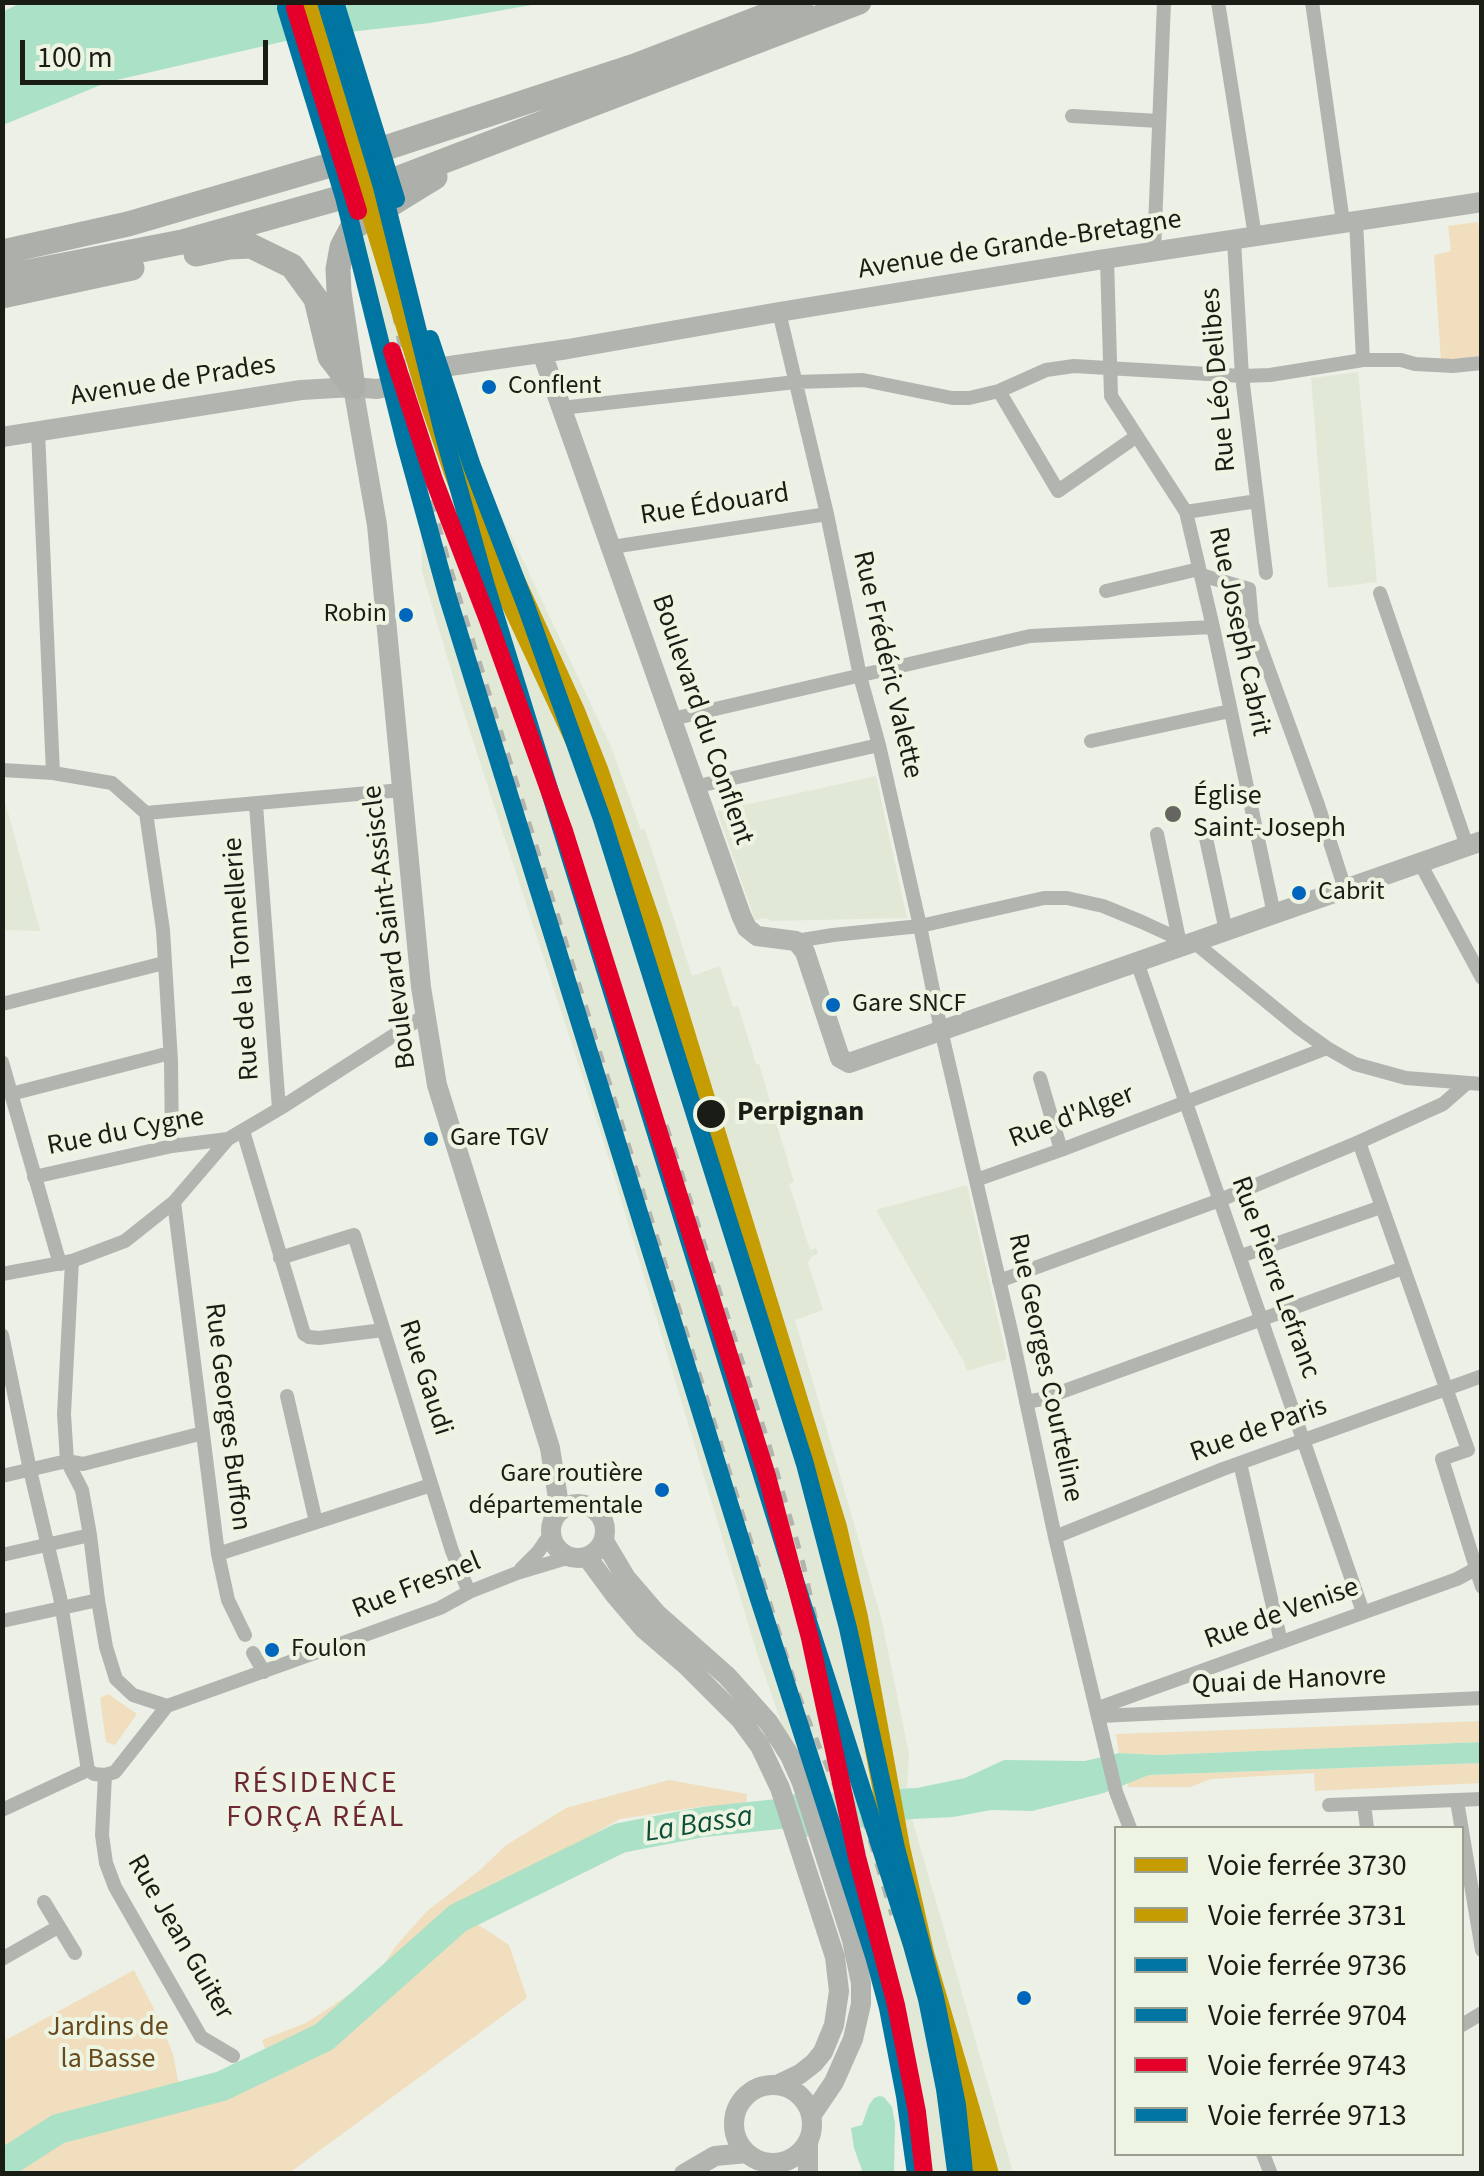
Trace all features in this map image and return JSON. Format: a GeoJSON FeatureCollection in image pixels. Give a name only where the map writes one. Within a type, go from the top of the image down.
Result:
{"type":"FeatureCollection","features":[{"type":"Feature","properties":{"kind":"highway"},"geometry":{"type":"LineString","coordinates":[[2,238],[358,157],[635,66],[802,2]]}},
{"type":"Feature","properties":{"kind":"highway"},"geometry":{"type":"LineString","coordinates":[[2,277],[199,237],[368,190],[859,2]]}},
{"type":"Feature","properties":{"kind":"highway"},"geometry":{"type":"LineString","coordinates":[[352,387],[338,269],[342,247],[352,228],[497,142]]}},
{"type":"Feature","properties":{"kind":"highway"},"geometry":{"type":"LineString","coordinates":[[2,252],[128,224],[307,170]]}},
{"type":"Feature","properties":{"kind":"highway"},"geometry":{"type":"LineString","coordinates":[[2,296],[229,246],[251,246],[292,266],[304,279],[316,299],[330,357],[352,387]]}},
{"type":"Feature","properties":{"kind":"street"},"geometry":{"type":"LineString","coordinates":[[1154,252],[1164,2]]}},
{"type":"Feature","properties":{"kind":"street","name":"Rue Léo Delibes"},"geometry":{"type":"LineString","coordinates":[[1218,2],[1244,238],[1242,376],[1266,573]]}},
{"type":"Feature","properties":{"kind":"street"},"geometry":{"type":"LineString","coordinates":[[1312,2],[1349,221],[1363,360]]}},
{"type":"Feature","properties":{"kind":"street"},"geometry":{"type":"LineString","coordinates":[[1072,116],[1159,120]]}},
{"type":"Feature","properties":{"kind":"street","name":"Avenue de Grande-Bretagne"},"geometry":{"type":"LineString","coordinates":[[439,373],[544,358],[568,349],[780,312],[1482,202]]}},
{"type":"Feature","properties":{"kind":"street","name":"Rue Joseph Cabrit"},"geometry":{"type":"LineString","coordinates":[[1107,259],[1111,396],[1186,512],[1274,914]]}},
{"type":"Feature","properties":{"kind":"street","name":"Rue Frédéric Valette"},"geometry":{"type":"LineString","coordinates":[[780,312],[941,1030]]}},
{"type":"Feature","properties":{"kind":"street","name":"Boulevard du Conflent"},"geometry":{"type":"LineString","coordinates":[[544,358],[747,928],[757,936],[796,941]]}},
{"type":"Feature","properties":{"kind":"street"},"geometry":{"type":"LineString","coordinates":[[561,408],[796,382],[862,380],[969,398],[1046,370],[1074,366],[1270,376],[1363,360],[1453,366],[1482,363]]}},
{"type":"Feature","properties":{"kind":"street"},"geometry":{"type":"LineString","coordinates":[[352,387],[374,376],[400,379]]}},
{"type":"Feature","properties":{"kind":"street","name":"Avenue de Prades"},"geometry":{"type":"LineString","coordinates":[[2,437],[296,391],[352,387]]}},
{"type":"Feature","properties":{"kind":"street","name":"Boulevard Saint-Assiscle"},"geometry":{"type":"LineString","coordinates":[[352,387],[377,526],[424,1016],[437,1085],[570,1507]]}},
{"type":"Feature","properties":{"kind":"street"},"geometry":{"type":"LineString","coordinates":[[998,390],[1058,491],[1137,436]]}},
{"type":"Feature","properties":{"kind":"street"},"geometry":{"type":"LineString","coordinates":[[38,431],[53,773]]}},
{"type":"Feature","properties":{"kind":"street"},"geometry":{"type":"LineString","coordinates":[[1186,512],[1257,501]]}},
{"type":"Feature","properties":{"kind":"street","name":"Rue Édouard"},"geometry":{"type":"LineString","coordinates":[[612,547],[827,514]]}},
{"type":"Feature","properties":{"kind":"street"},"geometry":{"type":"LineString","coordinates":[[1106,592],[1200,572],[1249,589],[1252,624],[1345,889]]}},
{"type":"Feature","properties":{"kind":"street"},"geometry":{"type":"LineString","coordinates":[[1380,593],[1474,844],[1186,942],[849,1062],[840,1058],[805,952],[796,941],[920,926],[1044,898],[1067,898],[1103,906],[1186,942],[1299,1028],[1355,1064],[1406,1078],[1474,1084]]}},
{"type":"Feature","properties":{"kind":"street"},"geometry":{"type":"LineString","coordinates":[[672,719],[1030,636],[1214,627]]}},
{"type":"Feature","properties":{"kind":"street"},"geometry":{"type":"LineString","coordinates":[[1090,741],[1230,711]]}},
{"type":"Feature","properties":{"kind":"street"},"geometry":{"type":"LineString","coordinates":[[694,786],[879,745]]}},
{"type":"Feature","properties":{"kind":"street"},"geometry":{"type":"LineString","coordinates":[[2,770],[53,773],[112,783],[146,813],[163,930],[172,1146]]}},
{"type":"Feature","properties":{"kind":"street"},"geometry":{"type":"LineString","coordinates":[[146,813],[402,790]]}},
{"type":"Feature","properties":{"kind":"street","name":"Rue de la Tonnellerie"},"geometry":{"type":"LineString","coordinates":[[256,805],[279,1109]]}},
{"type":"Feature","properties":{"kind":"street"},"geometry":{"type":"LineString","coordinates":[[1204,829],[1226,930]]}},
{"type":"Feature","properties":{"kind":"street"},"geometry":{"type":"LineString","coordinates":[[1158,834],[1186,942]]}},
{"type":"Feature","properties":{"kind":"street"},"geometry":{"type":"LineString","coordinates":[[1420,863],[1482,978]]}},
{"type":"Feature","properties":{"kind":"street","name":"Rue Pierre Lefranc"},"geometry":{"type":"LineString","coordinates":[[1137,962],[1364,1612]]}},
{"type":"Feature","properties":{"kind":"street"},"geometry":{"type":"LineString","coordinates":[[2,1004],[164,963]]}},
{"type":"Feature","properties":{"kind":"street"},"geometry":{"type":"LineString","coordinates":[[2,1274],[66,1262],[125,1241],[174,1202],[228,1139],[424,1016]]}},
{"type":"Feature","properties":{"kind":"street","name":"Rue Georges Courteline"},"geometry":{"type":"LineString","coordinates":[[941,1030],[1055,1538],[1116,1792],[1129,1826]]}},
{"type":"Feature","properties":{"kind":"street","name":"Rue d'Alger"},"geometry":{"type":"LineString","coordinates":[[976,1180],[1327,1048]]}},
{"type":"Feature","properties":{"kind":"street"},"geometry":{"type":"LineString","coordinates":[[11,1094],[170,1053]]}},
{"type":"Feature","properties":{"kind":"street"},"geometry":{"type":"LineString","coordinates":[[2,1062],[34,1177],[66,1262],[67,1461],[82,1490],[106,1648],[116,1679],[133,1695],[167,1706],[116,1772],[105,1776],[88,1770],[62,1607],[3,1344]]}},
{"type":"Feature","properties":{"kind":"street"},"geometry":{"type":"LineString","coordinates":[[1040,1078],[1062,1150]]}},
{"type":"Feature","properties":{"kind":"street"},"geometry":{"type":"LineString","coordinates":[[999,1281],[1220,1200],[1443,1104],[1474,1084]]}},
{"type":"Feature","properties":{"kind":"street"},"geometry":{"type":"LineString","coordinates":[[242,1131],[301,1328],[309,1337],[319,1338],[383,1330]]}},
{"type":"Feature","properties":{"kind":"street","name":"Rue du Cygne"},"geometry":{"type":"LineString","coordinates":[[34,1177],[172,1146],[228,1139]]}},
{"type":"Feature","properties":{"kind":"street"},"geometry":{"type":"LineString","coordinates":[[1359,1142],[1468,1450],[1442,1458],[1482,1587]]}},
{"type":"Feature","properties":{"kind":"street","name":"Rue Georges Buffon"},"geometry":{"type":"LineString","coordinates":[[174,1202],[218,1554],[228,1600],[245,1635]]}},
{"type":"Feature","properties":{"kind":"street"},"geometry":{"type":"LineString","coordinates":[[1242,1256],[1381,1206]]}},
{"type":"Feature","properties":{"kind":"street","name":"Rue Gaudi"},"geometry":{"type":"LineString","coordinates":[[280,1258],[354,1236],[468,1592]]}},
{"type":"Feature","properties":{"kind":"street"},"geometry":{"type":"LineString","coordinates":[[1026,1402],[1403,1268]]}},
{"type":"Feature","properties":{"kind":"street","name":"Rue de Paris"},"geometry":{"type":"LineString","coordinates":[[1055,1538],[1240,1463],[1482,1376]]}},
{"type":"Feature","properties":{"kind":"street"},"geometry":{"type":"LineString","coordinates":[[287,1396],[316,1522]]}},
{"type":"Feature","properties":{"kind":"street"},"geometry":{"type":"LineString","coordinates":[[2,1476],[67,1461],[82,1464],[203,1433]]}},
{"type":"Feature","properties":{"kind":"street"},"geometry":{"type":"LineString","coordinates":[[1240,1463],[1281,1642]]}},
{"type":"Feature","properties":{"kind":"street"},"geometry":{"type":"LineString","coordinates":[[218,1554],[431,1485]]}},
{"type":"Feature","properties":{"kind":"street"},"geometry":{"type":"LineString","coordinates":[[579,1557],[600,1548],[606,1532],[602,1516],[588,1505],[570,1507],[554,1517],[551,1532],[557,1548],[579,1557],[644,1629],[742,1720],[760,1746],[780,1788],[834,1958],[838,2006],[823,2052],[800,2074],[777,2085]]}},
{"type":"Feature","properties":{"kind":"street","name":"Rue Fresnel"},"geometry":{"type":"LineString","coordinates":[[517,1574],[551,1532]]}},
{"type":"Feature","properties":{"kind":"street"},"geometry":{"type":"LineString","coordinates":[[2,1554],[90,1535]]}},
{"type":"Feature","properties":{"kind":"street"},"geometry":{"type":"LineString","coordinates":[[604,1541],[626,1578],[656,1614],[727,1676],[769,1723],[802,1783],[857,1958],[861,2004],[843,2062],[811,2116]]}},
{"type":"Feature","properties":{"kind":"street","name":"Rue Fresnel"},"geometry":{"type":"LineString","coordinates":[[167,1706],[440,1608],[468,1592],[517,1574],[579,1557]]}},
{"type":"Feature","properties":{"kind":"street","name":"Rue de Venise"},"geometry":{"type":"LineString","coordinates":[[1099,1712],[1457,1579],[1478,1567]]}},
{"type":"Feature","properties":{"kind":"street"},"geometry":{"type":"LineString","coordinates":[[2,1621],[98,1600]]}},
{"type":"Feature","properties":{"kind":"street"},"geometry":{"type":"LineString","coordinates":[[254,1654],[264,1672]]}},
{"type":"Feature","properties":{"kind":"street","name":"Quai de Hanovre"},"geometry":{"type":"LineString","coordinates":[[1099,1712],[1482,1698]]}},
{"type":"Feature","properties":{"kind":"street"},"geometry":{"type":"LineString","coordinates":[[2,1810],[88,1770]]}},
{"type":"Feature","properties":{"kind":"street","name":"Rue Jean Guiter"},"geometry":{"type":"LineString","coordinates":[[105,1776],[102,1835],[106,1864],[115,1887],[201,2037],[233,2056]]}},
{"type":"Feature","properties":{"kind":"street"},"geometry":{"type":"LineString","coordinates":[[1329,1805],[1482,1799]]}},
{"type":"Feature","properties":{"kind":"street"},"geometry":{"type":"LineString","coordinates":[[1457,1800],[1460,1826]]}},
{"type":"Feature","properties":{"kind":"street"},"geometry":{"type":"LineString","coordinates":[[1364,1804],[1366,1826]]}},
{"type":"Feature","properties":{"kind":"street"},"geometry":{"type":"LineString","coordinates":[[1464,1869],[1469,1918],[1482,1950]]}},
{"type":"Feature","properties":{"kind":"street"},"geometry":{"type":"LineString","coordinates":[[44,1902],[75,1953]]}},
{"type":"Feature","properties":{"kind":"street"},"geometry":{"type":"LineString","coordinates":[[2,1959],[58,1927]]}},
{"type":"Feature","properties":{"kind":"street"},"geometry":{"type":"LineString","coordinates":[[715,2156],[742,2099],[752,2090],[777,2085],[799,2094],[811,2116],[808,2174]]}},
{"type":"Feature","properties":{"kind":"street"},"geometry":{"type":"LineString","coordinates":[[734,2119],[734,2131],[746,2153],[781,2168],[808,2141]]}},
{"type":"Feature","properties":{"kind":"street"},"geometry":{"type":"LineString","coordinates":[[684,2174],[715,2156],[746,2153]]}},
{"type":"Feature","properties":{"kind":"shaded area"},"geometry":{"type":"Polygon","coordinates":[[[23,2],[543,3],[430,23],[303,37],[108,82],[3,125],[2,12],[23,2]]]}},
{"type":"Feature","properties":{"kind":"shaded area"},"geometry":{"type":"Polygon","coordinates":[[[393,221],[434,359],[394,361],[370,311],[356,240],[368,229],[393,221]]]}},
{"type":"Feature","properties":{"kind":"shaded area"},"geometry":{"type":"Polygon","coordinates":[[[1358,372],[1377,582],[1328,588],[1311,378],[1358,372]]]}},
{"type":"Feature","properties":{"kind":"shaded area"},"geometry":{"type":"Polygon","coordinates":[[[445,395],[612,749],[641,830],[645,829],[692,976],[720,966],[733,1007],[738,1006],[759,1064],[794,1182],[789,1184],[810,1250],[816,1248],[818,1254],[808,1263],[823,1310],[795,1320],[881,1617],[909,1754],[907,1788],[816,1793],[781,1722],[757,1653],[604,1143],[422,572],[420,501],[403,403],[445,395]]]}},
{"type":"Feature","properties":{"kind":"shaded area"},"geometry":{"type":"Polygon","coordinates":[[[876,776],[907,918],[755,920],[717,811],[876,776]]]}},
{"type":"Feature","properties":{"kind":"shaded area"},"geometry":{"type":"Polygon","coordinates":[[[3,794],[40,930],[40,931],[3,930],[3,794]]]}},
{"type":"Feature","properties":{"kind":"shaded area"},"geometry":{"type":"Polygon","coordinates":[[[967,1185],[1007,1359],[967,1371],[876,1210],[967,1185]]]}},
{"type":"Feature","properties":{"kind":"shaded area"},"geometry":{"type":"Polygon","coordinates":[[[1481,1742],[1481,1763],[1149,1775],[1104,1793],[1032,1811],[991,1810],[912,1819],[799,1838],[783,1795],[917,1788],[965,1778],[1004,1760],[1085,1761],[1119,1753],[1159,1755],[1481,1742]]]}},
{"type":"Feature","properties":{"kind":"shaded area"},"geometry":{"type":"Polygon","coordinates":[[[912,1819],[1013,2173],[919,2173],[909,2090],[891,2010],[862,1902],[834,1832],[912,1819]]]}},
{"type":"Feature","properties":{"kind":"shaded area"},"geometry":{"type":"Polygon","coordinates":[[[879,2096],[892,2107],[894,2173],[863,2173],[851,2128],[862,2125],[869,2105],[879,2096]]]}},
{"type":"Feature","properties":{"kind":"green space"},"geometry":{"type":"Polygon","coordinates":[[[1478,222],[1482,251],[1481,358],[1441,361],[1434,255],[1451,251],[1448,226],[1478,222]]]}},
{"type":"Feature","properties":{"kind":"green space"},"geometry":{"type":"Polygon","coordinates":[[[108,1694],[137,1714],[115,1745],[106,1742],[100,1698],[108,1694]]]}},
{"type":"Feature","properties":{"kind":"green space"},"geometry":{"type":"Polygon","coordinates":[[[1482,1721],[1481,1742],[1159,1755],[1119,1753],[1116,1734],[1482,1721]]]}},
{"type":"Feature","properties":{"kind":"green space"},"geometry":{"type":"Polygon","coordinates":[[[1481,1763],[1481,1783],[1315,1791],[1314,1773],[1211,1779],[1190,1787],[1128,1787],[1128,1782],[1149,1775],[1481,1763]]]}},
{"type":"Feature","properties":{"kind":"green space","name":"Jardins de la Basse"},"geometry":{"type":"Polygon","coordinates":[[[669,1780],[747,1794],[746,1807],[706,1806],[620,1819],[459,1912],[509,1945],[527,1998],[289,2173],[3,2173],[2,2042],[134,1970],[173,2054],[178,2080],[201,2102],[230,2091],[274,2070],[262,2040],[306,2023],[350,1994],[385,1963],[426,1912],[505,1846],[566,1808],[669,1780]]]}},
{"type":"Feature","properties":{"kind":"pier"},"geometry":{"type":"Polygon","coordinates":[[[297,3],[324,3],[336,39],[309,42],[297,3]]]}},
{"type":"Feature","properties":{"kind":"waterway","name":"La Bassa"},"geometry":{"type":"LineString","coordinates":[[2,2165],[58,2129],[222,2086],[324,2037],[458,1918],[620,1838],[703,1822],[816,1810]]}},
{"type":"Feature","properties":{"kind":"tunnel"},"geometry":{"type":"LineString","coordinates":[[401,384],[441,378]]}},
{"type":"Feature","properties":{"kind":"railway"},"geometry":{"type":"LineString","coordinates":[[394,312],[421,459],[449,564],[797,1691],[860,1849]]}},
{"type":"Feature","properties":{"kind":"railway"},"geometry":{"type":"LineString","coordinates":[[666,1125],[802,1559],[850,1771],[892,1915]]}},
{"type":"Feature","properties":{"kind":"rail line","name":"3730"},"geometry":{"type":"LineString","coordinates":[[305,2],[453,473],[612,832],[781,1370],[842,1580],[893,1850],[919,1964],[980,2174]]}},
{"type":"Feature","properties":{"kind":"rail line","name":"3731"},"geometry":{"type":"LineString","coordinates":[[314,2],[435,397],[576,711],[653,926],[838,1527],[925,1953],[990,2174]]}},
{"type":"Feature","properties":{"kind":"rail line","name":"9704"},"geometry":{"type":"LineString","coordinates":[[326,2],[382,187],[486,586],[912,1945],[945,2089],[956,2171]]}},
{"type":"Feature","properties":{"kind":"rail line","name":"9713"},"geometry":{"type":"LineString","coordinates":[[335,2],[396,199]]}},
{"type":"Feature","properties":{"kind":"rail line","name":"9736"},"geometry":{"type":"LineString","coordinates":[[286,8],[344,197],[448,598],[874,1956],[905,2096],[916,2174]]}},
{"type":"Feature","properties":{"kind":"rail line","name":"9743"},"geometry":{"type":"LineString","coordinates":[[295,8],[358,211]]}},
{"type":"Feature","properties":{"kind":"rail line","name":"9713"},"geometry":{"type":"LineString","coordinates":[[430,339],[472,466],[602,819],[805,1464],[935,1997],[957,2105],[964,2172]]}},
{"type":"Feature","properties":{"kind":"rail line","name":"9743"},"geometry":{"type":"LineString","coordinates":[[392,351],[434,480],[564,831],[767,1476],[810,1638],[857,1857],[896,2005],[917,2112],[924,2174]]}},
{"type":"Feature","properties":{"kind":"place","name":"Conflent"},"geometry":{"type":"Point","coordinates":[489,387]}},
{"type":"Feature","properties":{"kind":"place","name":"Robin"},"geometry":{"type":"Point","coordinates":[406,615]}},
{"type":"Feature","properties":{"kind":"place","name":"Église Saint-Joseph"},"geometry":{"type":"Point","coordinates":[1173,814]}},
{"type":"Feature","properties":{"kind":"place","name":"Cabrit"},"geometry":{"type":"Point","coordinates":[1299,893]}},
{"type":"Feature","properties":{"kind":"place","name":"Gare SNCF"},"geometry":{"type":"Point","coordinates":[833,1005]}},
{"type":"Feature","properties":{"kind":"place","name":"Perpignan"},"geometry":{"type":"Point","coordinates":[711,1114]}},
{"type":"Feature","properties":{"kind":"place","name":"Gare TGV"},"geometry":{"type":"Point","coordinates":[431,1139]}},
{"type":"Feature","properties":{"kind":"place","name":"Gare routière départementale"},"geometry":{"type":"Point","coordinates":[662,1490]}},
{"type":"Feature","properties":{"kind":"place","name":"Foulon"},"geometry":{"type":"Point","coordinates":[272,1650]}},
{"type":"Feature","properties":{"kind":"district","name":"RÉSIDENCE FORÇA RÉAL"},"geometry":{"type":"Point","coordinates":[316,1802]}}]}
